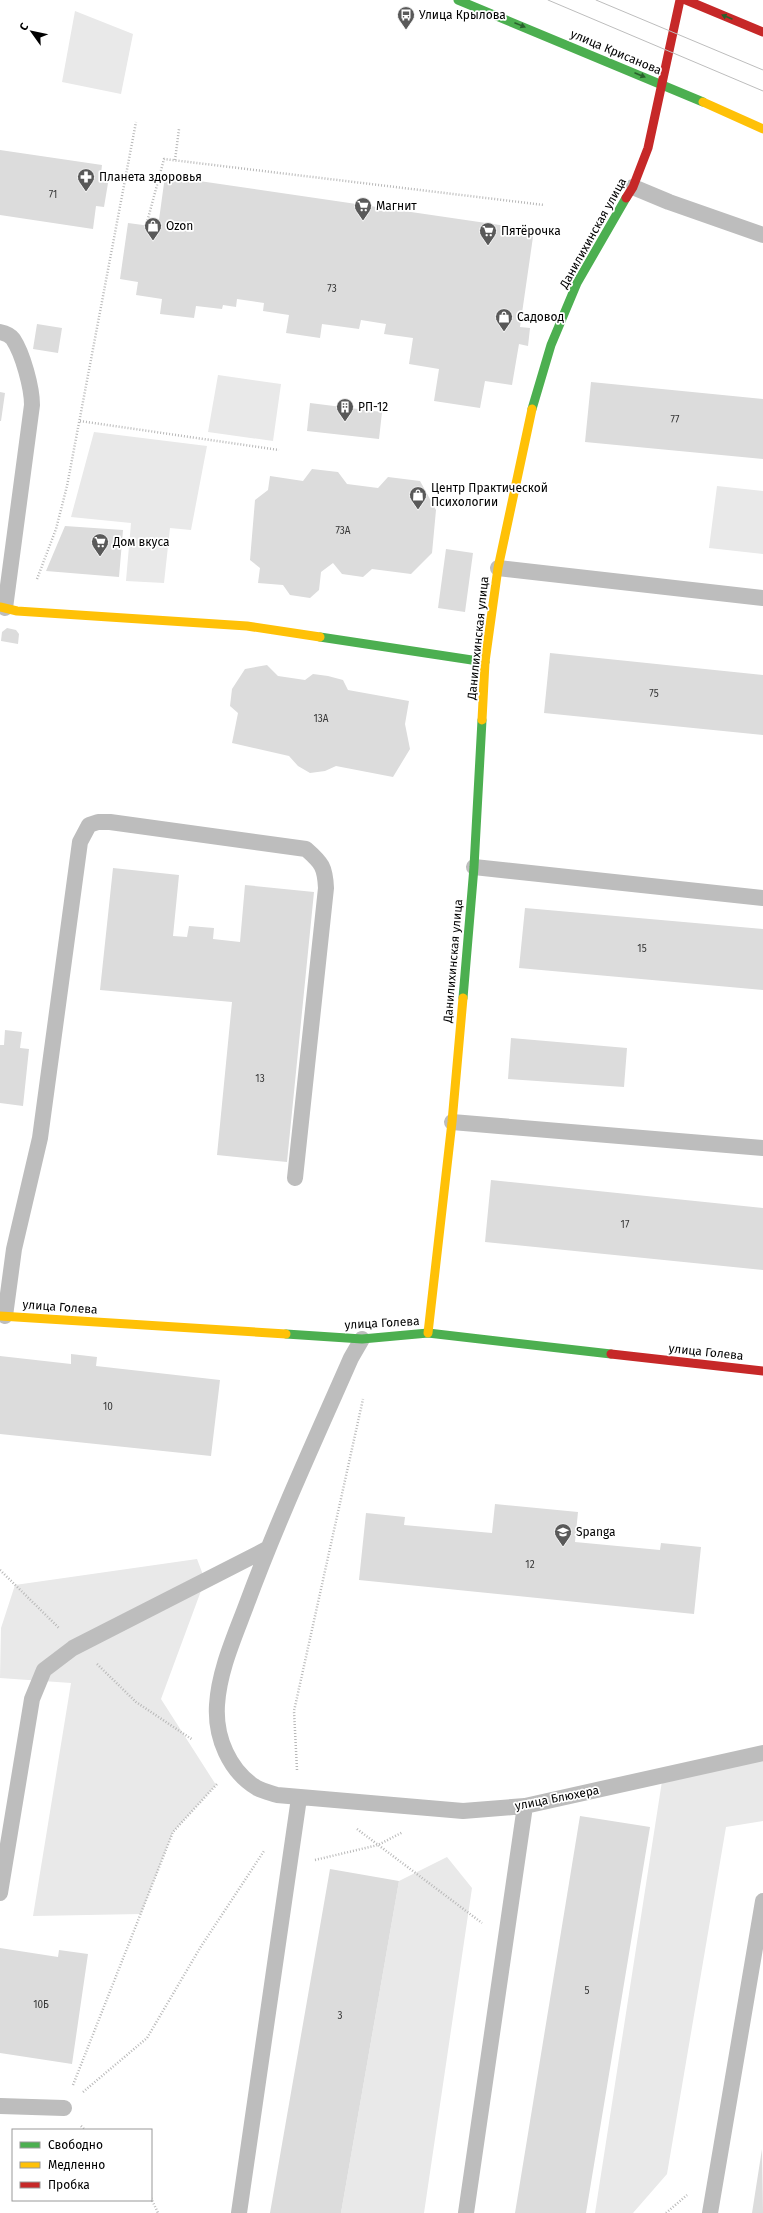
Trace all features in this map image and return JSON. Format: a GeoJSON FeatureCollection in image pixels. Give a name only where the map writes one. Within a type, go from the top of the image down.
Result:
{"type":"FeatureCollection","features":[{"type":"Feature","properties":{"kind":"street","name":"улица Крисанова"},"geometry":{"type":"LineString","coordinates":[[458,0],[663,84],[763,128]]}},
{"type":"Feature","properties":{"kind":"street","name":"Данилихинская улица"},"geometry":{"type":"LineString","coordinates":[[428,1333],[452,1122],[474,867],[485,662],[498,568],[531,414],[551,345],[577,283],[633,187],[648,148],[680,0]]}},
{"type":"Feature","properties":{"kind":"street"},"geometry":{"type":"LineString","coordinates":[[686,0],[763,32]]}},
{"type":"Feature","properties":{"kind":"street"},"geometry":{"type":"LineString","coordinates":[[7,608],[247,626],[485,662]]}},
{"type":"Feature","properties":{"kind":"street","name":"улица Голева"},"geometry":{"type":"LineString","coordinates":[[3,1316],[362,1339],[428,1333],[763,1371]]}},
{"type":"Feature","properties":{"kind":"lane"},"geometry":{"type":"LineString","coordinates":[[633,187],[669,202],[763,235]]}},
{"type":"Feature","properties":{"kind":"lane"},"geometry":{"type":"LineString","coordinates":[[0,332],[8,334],[16,345],[30,385],[32,400],[32,417],[6,550],[7,608]]}},
{"type":"Feature","properties":{"kind":"lane"},"geometry":{"type":"LineString","coordinates":[[498,568],[763,598]]}},
{"type":"Feature","properties":{"kind":"lane"},"geometry":{"type":"LineString","coordinates":[[3,1316],[14,1249],[40,1138],[80,842],[89,824],[110,822],[306,849],[317,858],[325,872],[326,888],[295,1178]]}},
{"type":"Feature","properties":{"kind":"lane"},"geometry":{"type":"LineString","coordinates":[[474,867],[763,898]]}},
{"type":"Feature","properties":{"kind":"lane"},"geometry":{"type":"LineString","coordinates":[[452,1122],[763,1148]]}},
{"type":"Feature","properties":{"kind":"lane"},"geometry":{"type":"LineString","coordinates":[[233,1766],[223,1746],[218,1726],[217,1705],[228,1655],[267,1549],[351,1358],[362,1339]]}},
{"type":"Feature","properties":{"kind":"lane"},"geometry":{"type":"LineString","coordinates":[[0,1893],[32,1700],[44,1670],[78,1646],[267,1549]]}},
{"type":"Feature","properties":{"kind":"lane","name":"улица Блюхера"},"geometry":{"type":"LineString","coordinates":[[233,1766],[258,1788],[277,1795],[463,1811],[525,1806],[763,1753]]}},
{"type":"Feature","properties":{"kind":"lane"},"geometry":{"type":"LineString","coordinates":[[239,2213],[299,1798]]}},
{"type":"Feature","properties":{"kind":"lane"},"geometry":{"type":"LineString","coordinates":[[466,2213],[525,1806]]}},
{"type":"Feature","properties":{"kind":"lane"},"geometry":{"type":"LineString","coordinates":[[710,2213],[763,1901]]}},
{"type":"Feature","properties":{"kind":"lane"},"geometry":{"type":"LineString","coordinates":[[0,2106],[64,2108]]}},
{"type":"Feature","properties":{"kind":"path"},"geometry":{"type":"LineString","coordinates":[[7,608],[35,583],[56,529],[67,486],[80,421],[136,122]]}},
{"type":"Feature","properties":{"kind":"path"},"geometry":{"type":"LineString","coordinates":[[175,160],[179,129]]}},
{"type":"Feature","properties":{"kind":"path"},"geometry":{"type":"LineString","coordinates":[[146,226],[164,159],[544,206]]}},
{"type":"Feature","properties":{"kind":"path"},"geometry":{"type":"LineString","coordinates":[[80,421],[279,450]]}},
{"type":"Feature","properties":{"kind":"path"},"geometry":{"type":"LineString","coordinates":[[299,1798],[294,1711],[364,1397]]}},
{"type":"Feature","properties":{"kind":"path"},"geometry":{"type":"LineString","coordinates":[[0,1570],[136,1702],[194,1740]]}},
{"type":"Feature","properties":{"kind":"path"},"geometry":{"type":"LineString","coordinates":[[64,2108],[173,1832],[233,1766]]}},
{"type":"Feature","properties":{"kind":"path"},"geometry":{"type":"LineString","coordinates":[[354,1827],[505,1940]]}},
{"type":"Feature","properties":{"kind":"path"},"geometry":{"type":"LineString","coordinates":[[289,1866],[378,1845],[406,1831]]}},
{"type":"Feature","properties":{"kind":"path"},"geometry":{"type":"LineString","coordinates":[[64,2108],[147,2038],[200,1948],[265,1850]]}},
{"type":"Feature","properties":{"kind":"path"},"geometry":{"type":"LineString","coordinates":[[152,2200],[158,2213]]}},
{"type":"Feature","properties":{"kind":"shaded area"},"geometry":{"type":"Polygon","coordinates":[[[75,11],[133,34],[121,94],[62,82],[75,11]]]}},
{"type":"Feature","properties":{"kind":"shaded area"},"geometry":{"type":"Polygon","coordinates":[[[218,375],[281,384],[273,441],[208,432],[218,375]]]}},
{"type":"Feature","properties":{"kind":"shaded area"},"geometry":{"type":"Polygon","coordinates":[[[94,432],[207,446],[191,530],[170,528],[164,583],[126,581],[131,523],[71,517],[94,432]]]}},
{"type":"Feature","properties":{"kind":"shaded area"},"geometry":{"type":"Polygon","coordinates":[[[717,486],[763,491],[763,554],[709,548],[717,486]]]}},
{"type":"Feature","properties":{"kind":"shaded area"},"geometry":{"type":"Polygon","coordinates":[[[197,1559],[205,1580],[161,1699],[216,1785],[173,1832],[141,1914],[33,1916],[71,1683],[0,1678],[1,1628],[15,1585],[197,1559]]]}},
{"type":"Feature","properties":{"kind":"shaded area"},"geometry":{"type":"Polygon","coordinates":[[[763,1754],[763,1821],[726,1827],[667,2174],[633,2213],[595,2213],[662,1781],[763,1754]]]}},
{"type":"Feature","properties":{"kind":"shaded area"},"geometry":{"type":"Polygon","coordinates":[[[447,1857],[472,1888],[424,2213],[341,2213],[399,1881],[447,1857]]]}},
{"type":"Feature","properties":{"kind":"building"},"geometry":{"type":"Polygon","coordinates":[[[0,150],[102,165],[100,182],[108,183],[104,207],[96,206],[93,229],[0,215],[0,150]]]}},
{"type":"Feature","properties":{"kind":"building"},"geometry":{"type":"Polygon","coordinates":[[[165,176],[534,230],[520,327],[530,328],[528,346],[519,344],[512,385],[485,381],[480,408],[434,401],[439,369],[409,364],[413,338],[384,334],[386,324],[361,320],[359,329],[322,324],[320,338],[286,333],[289,315],[263,311],[264,303],[237,299],[236,307],[223,305],[222,309],[196,306],[194,318],[160,314],[162,299],[136,295],[138,282],[120,279],[128,223],[158,227],[165,176]]]}},
{"type":"Feature","properties":{"kind":"building"},"geometry":{"type":"Polygon","coordinates":[[[37,324],[62,328],[58,353],[33,349],[37,324]]]}},
{"type":"Feature","properties":{"kind":"building"},"geometry":{"type":"Polygon","coordinates":[[[591,382],[763,399],[763,459],[585,442],[591,382]]]}},
{"type":"Feature","properties":{"kind":"building"},"geometry":{"type":"Polygon","coordinates":[[[0,392],[5,393],[1,421],[0,421],[0,392]]]}},
{"type":"Feature","properties":{"kind":"building","name":"РП-12"},"geometry":{"type":"Polygon","coordinates":[[[310,403],[382,412],[379,439],[307,431],[310,403]]]}},
{"type":"Feature","properties":{"kind":"building"},"geometry":{"type":"Polygon","coordinates":[[[312,469],[338,472],[347,484],[378,488],[388,477],[420,481],[436,510],[432,553],[411,574],[372,569],[363,577],[342,574],[333,563],[321,572],[319,590],[310,598],[290,595],[283,585],[258,583],[260,568],[250,560],[255,500],[268,490],[270,476],[303,481],[312,469]]]}},
{"type":"Feature","properties":{"kind":"building"},"geometry":{"type":"Polygon","coordinates":[[[65,526],[123,530],[119,577],[46,571],[65,526]]]}},
{"type":"Feature","properties":{"kind":"building"},"geometry":{"type":"Polygon","coordinates":[[[446,549],[473,553],[465,612],[438,608],[446,549]]]}},
{"type":"Feature","properties":{"kind":"building"},"geometry":{"type":"Polygon","coordinates":[[[7,628],[16,630],[19,634],[18,644],[1,641],[2,632],[7,628]]]}},
{"type":"Feature","properties":{"kind":"building"},"geometry":{"type":"Polygon","coordinates":[[[550,653],[763,675],[763,735],[544,713],[550,653]]]}},
{"type":"Feature","properties":{"kind":"building"},"geometry":{"type":"Polygon","coordinates":[[[267,665],[278,676],[305,680],[313,674],[328,676],[343,680],[348,690],[409,701],[405,724],[410,749],[393,777],[336,766],[325,771],[310,773],[298,766],[289,756],[232,743],[238,713],[230,706],[232,689],[245,669],[267,665]]]}},
{"type":"Feature","properties":{"kind":"building"},"geometry":{"type":"Polygon","coordinates":[[[113,868],[179,875],[173,936],[187,937],[189,926],[214,928],[213,939],[240,942],[245,885],[314,892],[287,1162],[217,1155],[232,1002],[100,990],[113,868]]]}},
{"type":"Feature","properties":{"kind":"building"},"geometry":{"type":"Polygon","coordinates":[[[525,908],[763,929],[763,990],[519,968],[525,908]]]}},
{"type":"Feature","properties":{"kind":"building"},"geometry":{"type":"Polygon","coordinates":[[[5,1030],[22,1032],[20,1048],[29,1049],[23,1106],[0,1103],[0,1045],[4,1045],[5,1030]]]}},
{"type":"Feature","properties":{"kind":"building"},"geometry":{"type":"Polygon","coordinates":[[[511,1038],[627,1048],[624,1087],[508,1079],[511,1038]]]}},
{"type":"Feature","properties":{"kind":"building"},"geometry":{"type":"Polygon","coordinates":[[[491,1180],[763,1208],[763,1270],[485,1242],[491,1180]]]}},
{"type":"Feature","properties":{"kind":"building"},"geometry":{"type":"Polygon","coordinates":[[[71,1354],[97,1357],[96,1366],[220,1380],[211,1456],[0,1434],[0,1356],[71,1364],[71,1354]]]}},
{"type":"Feature","properties":{"kind":"building"},"geometry":{"type":"Polygon","coordinates":[[[495,1504],[578,1512],[575,1542],[660,1550],[661,1543],[701,1547],[694,1614],[359,1580],[366,1513],[405,1517],[404,1525],[492,1533],[495,1504]]]}},
{"type":"Feature","properties":{"kind":"building"},"geometry":{"type":"Polygon","coordinates":[[[580,1816],[650,1827],[586,2213],[515,2213],[580,1816]]]}},
{"type":"Feature","properties":{"kind":"building"},"geometry":{"type":"Polygon","coordinates":[[[330,1869],[399,1881],[341,2213],[270,2213],[330,1869]]]}},
{"type":"Feature","properties":{"kind":"building"},"geometry":{"type":"Polygon","coordinates":[[[0,1948],[58,1957],[59,1950],[88,1954],[72,2064],[0,2053],[0,1948]]]}},
{"type":"Feature","properties":{"kind":"building"},"geometry":{"type":"Polygon","coordinates":[[[762,2149],[763,2213],[752,2213],[762,2149]]]}},
{"type":"Feature","properties":{"kind":"tram line"},"geometry":{"type":"LineString","coordinates":[[548,0],[763,91]]}},
{"type":"Feature","properties":{"kind":"tram line"},"geometry":{"type":"LineString","coordinates":[[596,0],[763,70]]}},
{"type":"Feature","properties":{"kind":"traffic: fast"},"geometry":{"type":"LineString","coordinates":[[458,0],[703,102]]}},
{"type":"Feature","properties":{"kind":"traffic: fast"},"geometry":{"type":"LineString","coordinates":[[532,409],[551,345],[577,283],[626,198]]}},
{"type":"Feature","properties":{"kind":"traffic: fast"},"geometry":{"type":"LineString","coordinates":[[320,637],[485,662]]}},
{"type":"Feature","properties":{"kind":"traffic: fast"},"geometry":{"type":"LineString","coordinates":[[463,998],[474,867],[482,720]]}},
{"type":"Feature","properties":{"kind":"traffic: fast"},"geometry":{"type":"LineString","coordinates":[[286,1334],[362,1339],[428,1333],[611,1354]]}},
{"type":"Feature","properties":{"kind":"traffic: slow"},"geometry":{"type":"LineString","coordinates":[[703,102],[763,129]]}},
{"type":"Feature","properties":{"kind":"traffic: slow"},"geometry":{"type":"LineString","coordinates":[[482,720],[485,662],[498,568],[532,409]]}},
{"type":"Feature","properties":{"kind":"traffic: slow"},"geometry":{"type":"LineString","coordinates":[[0,607],[17,611],[247,626],[320,637]]}},
{"type":"Feature","properties":{"kind":"traffic: slow"},"geometry":{"type":"LineString","coordinates":[[428,1333],[452,1122],[463,998]]}},
{"type":"Feature","properties":{"kind":"traffic: slow"},"geometry":{"type":"LineString","coordinates":[[0,1316],[286,1334]]}},
{"type":"Feature","properties":{"kind":"traffic: jam"},"geometry":{"type":"LineString","coordinates":[[626,198],[633,187],[648,148],[680,0]]}},
{"type":"Feature","properties":{"kind":"traffic: jam"},"geometry":{"type":"LineString","coordinates":[[686,0],[763,32]]}},
{"type":"Feature","properties":{"kind":"traffic: jam"},"geometry":{"type":"LineString","coordinates":[[611,1354],[763,1371]]}},
{"type":"Feature","properties":{"kind":"place","name":"Улица Крылова"},"geometry":{"type":"Point","coordinates":[406,30]}},
{"type":"Feature","properties":{"kind":"place","name":"Планета здоровья"},"geometry":{"type":"Point","coordinates":[86,192]}},
{"type":"Feature","properties":{"kind":"place","name":"Магнит"},"geometry":{"type":"Point","coordinates":[363,221]}},
{"type":"Feature","properties":{"kind":"place","name":"Ozon"},"geometry":{"type":"Point","coordinates":[153,241]}},
{"type":"Feature","properties":{"kind":"place","name":"Пятёрочка"},"geometry":{"type":"Point","coordinates":[488,246]}},
{"type":"Feature","properties":{"kind":"place","name":"Садовод"},"geometry":{"type":"Point","coordinates":[504,332]}},
{"type":"Feature","properties":{"kind":"place","name":"РП-12"},"geometry":{"type":"Point","coordinates":[345,422]}},
{"type":"Feature","properties":{"kind":"place","name":"Центр Практической Психологии"},"geometry":{"type":"Point","coordinates":[418,510]}},
{"type":"Feature","properties":{"kind":"place","name":"Дом вкуса"},"geometry":{"type":"Point","coordinates":[100,557]}},
{"type":"Feature","properties":{"kind":"place","name":"Spanga"},"geometry":{"type":"Point","coordinates":[563,1547]}}]}
